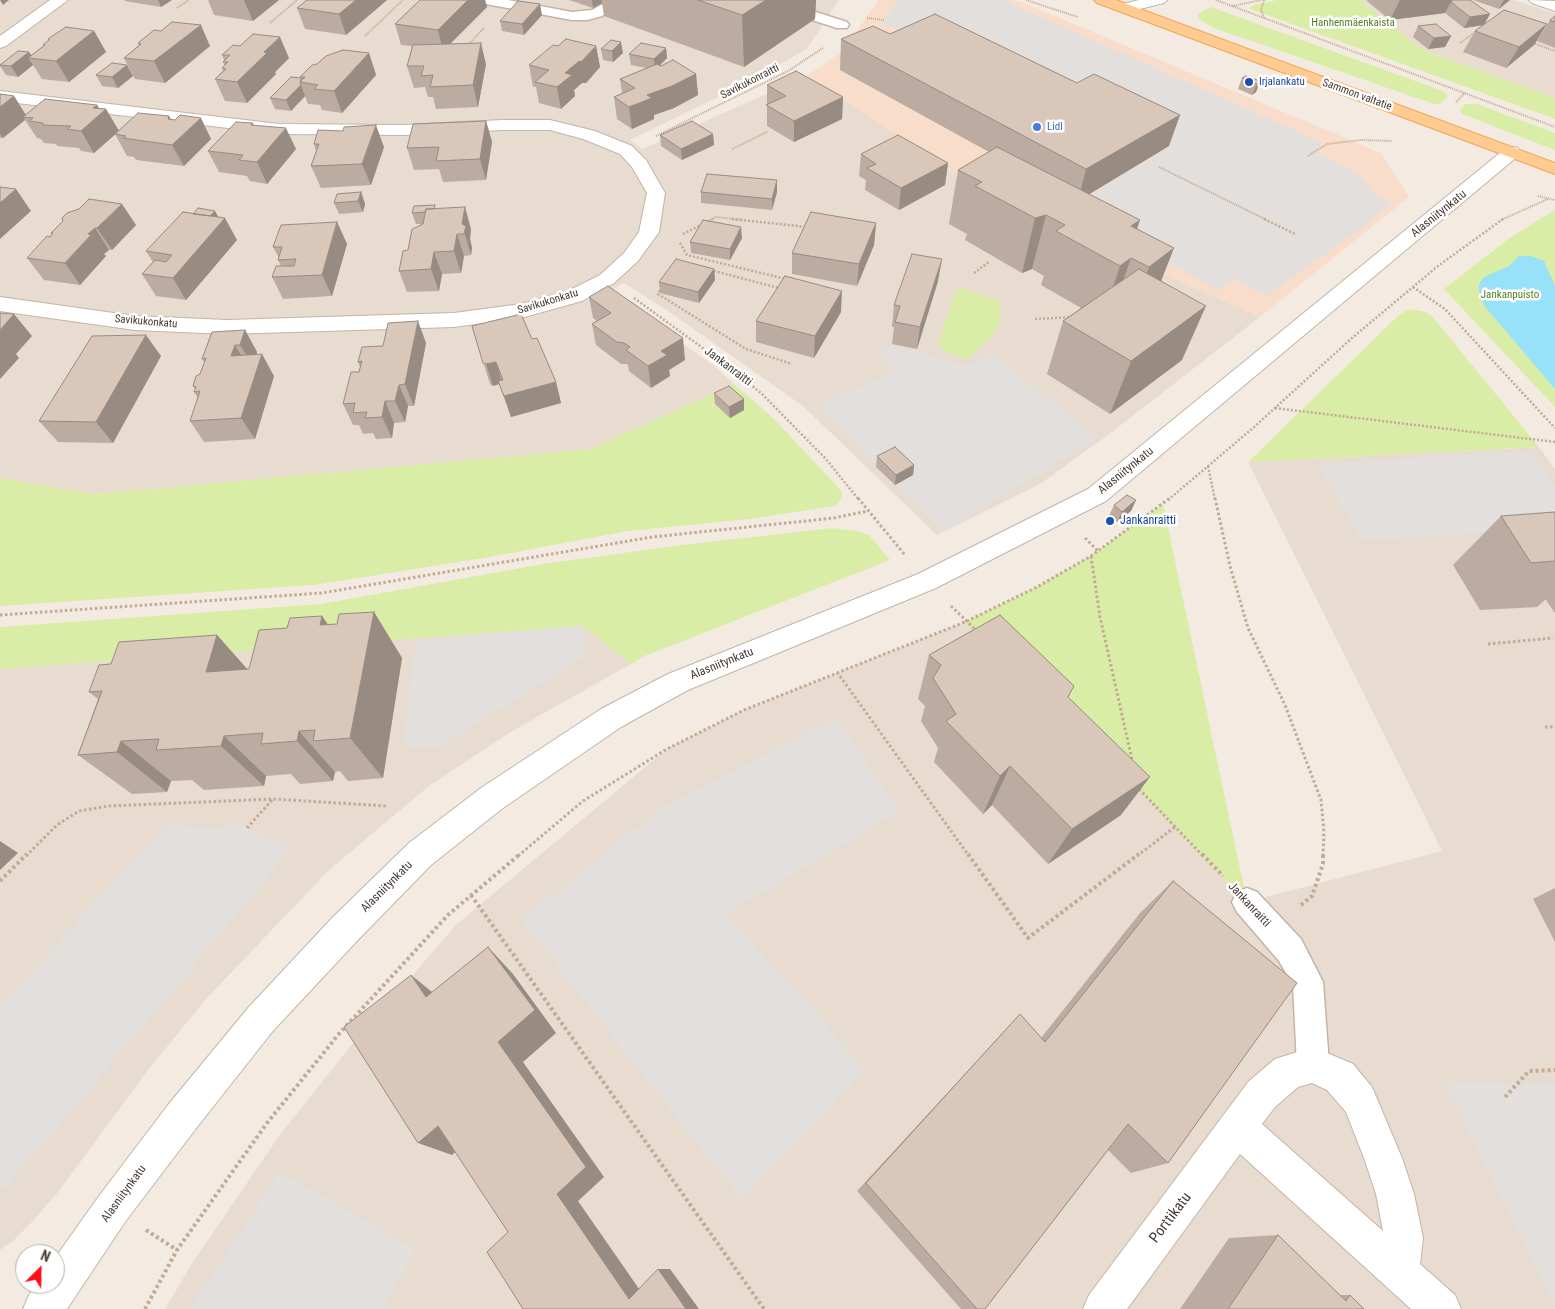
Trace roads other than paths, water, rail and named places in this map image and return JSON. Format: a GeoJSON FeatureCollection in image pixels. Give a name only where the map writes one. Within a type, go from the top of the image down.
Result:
{"type":"FeatureCollection","features":[{"type":"Feature","properties":{"kind":"main road","name":"Sammon valtatie"},"geometry":{"type":"LineString","coordinates":[[1102,0],[1555,169]]}},
{"type":"Feature","properties":{"kind":"street"},"geometry":{"type":"LineString","coordinates":[[0,43],[60,0]]}},
{"type":"Feature","properties":{"kind":"street"},"geometry":{"type":"LineString","coordinates":[[1124,8],[1159,0]]}},
{"type":"Feature","properties":{"kind":"street"},"geometry":{"type":"LineString","coordinates":[[1538,0],[1555,6]]}},
{"type":"Feature","properties":{"kind":"street"},"geometry":{"type":"LineString","coordinates":[[6,20],[27,23]]}},
{"type":"Feature","properties":{"kind":"street","name":"Savikukonkatu"},"geometry":{"type":"LineString","coordinates":[[0,96],[279,129],[405,130],[502,125],[550,125],[589,135],[626,150],[640,164],[656,193],[649,232],[631,257],[607,279],[575,296],[521,311],[454,320],[227,327],[135,323],[0,304]]}},
{"type":"Feature","properties":{"kind":"street","name":"Alasniitynkatu"},"geometry":{"type":"LineString","coordinates":[[43,1309],[118,1201],[181,1118],[260,1020],[344,930],[420,854],[492,798],[553,756],[612,718],[661,690],[927,581],[1097,495],[1512,152]]}},
{"type":"Feature","properties":{"kind":"street"},"geometry":{"type":"LineString","coordinates":[[1400,1272],[1404,1238],[1395,1194],[1383,1158],[1359,1100],[1340,1077],[1314,1064],[1288,1072],[1262,1094],[1238,1127],[1441,1309]]}},
{"type":"Feature","properties":{"kind":"street","name":"Porttikatu"},"geometry":{"type":"LineString","coordinates":[[1103,1309],[1238,1127]]}},
{"type":"Feature","properties":{"kind":"lane"},"geometry":{"type":"LineString","coordinates":[[486,0],[572,16],[587,16],[597,13],[620,0]]}},
{"type":"Feature","properties":{"kind":"lane"},"geometry":{"type":"LineString","coordinates":[[764,0],[842,25]]}},
{"type":"Feature","properties":{"kind":"lane","name":"Jankanraitti"},"geometry":{"type":"LineString","coordinates":[[1248,902],[1290,950],[1308,982],[1314,1064]]}},
{"type":"Feature","properties":{"kind":"water"},"geometry":{"type":"Polygon","coordinates":[[[1519,256],[1531,256],[1544,261],[1555,286],[1555,389],[1486,308],[1479,296],[1479,284],[1484,277],[1509,266],[1519,256]]]}},
{"type":"Feature","properties":{"kind":"place","name":"Irjalankatu"},"geometry":{"type":"Point","coordinates":[1249,82]}},
{"type":"Feature","properties":{"kind":"place","name":"Lidl"},"geometry":{"type":"Point","coordinates":[1037,127]}},
{"type":"Feature","properties":{"kind":"place","name":"Jankanraitti"},"geometry":{"type":"Point","coordinates":[1110,521]}},
{"type":"Feature","properties":{"kind":"park label","name":"Hanhenmäenkaista"},"geometry":{"type":"Point","coordinates":[1353,23]}},
{"type":"Feature","properties":{"kind":"park label","name":"Jankanpuisto"},"geometry":{"type":"Point","coordinates":[1510,295]}}]}
